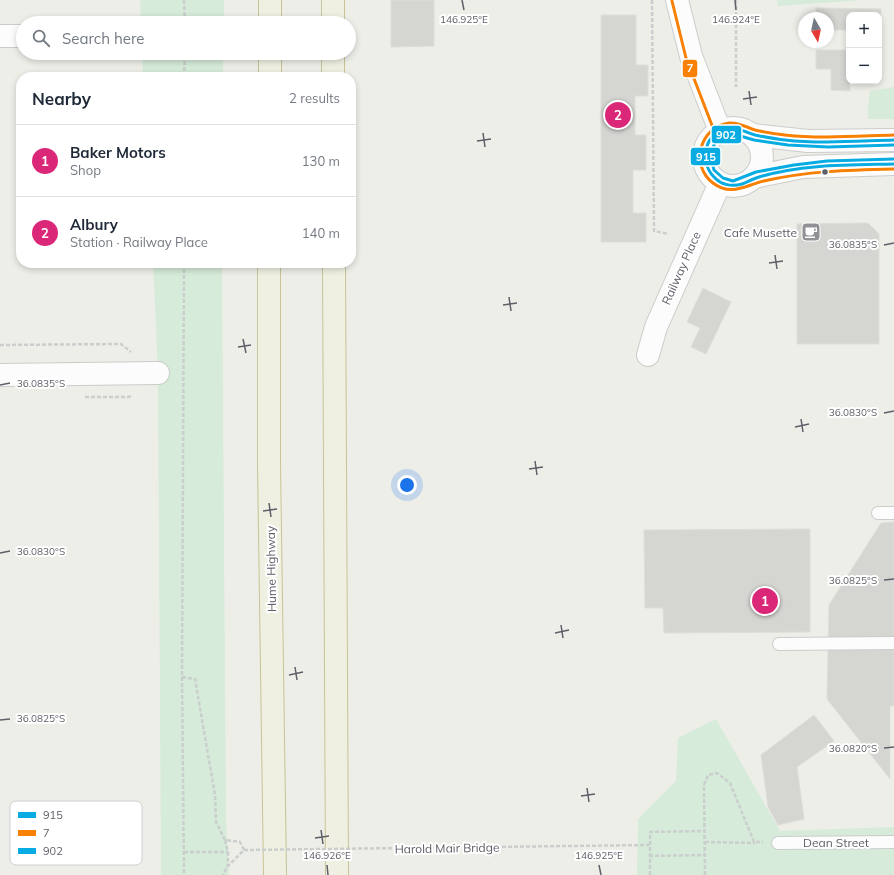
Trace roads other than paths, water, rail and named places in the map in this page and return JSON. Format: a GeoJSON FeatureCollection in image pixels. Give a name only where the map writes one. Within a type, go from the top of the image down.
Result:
{"type":"FeatureCollection","features":[{"type":"Feature","properties":{"kind":"highway"},"geometry":{"type":"LineString","coordinates":[[270,0],[270,16]]}},
{"type":"Feature","properties":{"kind":"highway"},"geometry":{"type":"LineString","coordinates":[[333,0],[333,16]]}},
{"type":"Feature","properties":{"kind":"highway"},"geometry":{"type":"LineString","coordinates":[[270,60],[270,72]]}},
{"type":"Feature","properties":{"kind":"highway"},"geometry":{"type":"LineString","coordinates":[[333,60],[334,72]]}},
{"type":"Feature","properties":{"kind":"highway","name":"Hume Highway"},"geometry":{"type":"LineString","coordinates":[[269,268],[269,463],[275,875]]}},
{"type":"Feature","properties":{"kind":"highway"},"geometry":{"type":"LineString","coordinates":[[334,268],[337,875]]}},
{"type":"Feature","properties":{"kind":"street"},"geometry":{"type":"LineString","coordinates":[[677,0],[691,56],[720,131]]}},
{"type":"Feature","properties":{"kind":"street"},"geometry":{"type":"LineString","coordinates":[[0,36],[16,36]]}},
{"type":"Feature","properties":{"kind":"street"},"geometry":{"type":"LineString","coordinates":[[728,128],[746,130],[759,142],[763,160],[754,177],[746,183],[737,186],[728,186],[720,183],[712,176],[704,160],[704,152],[713,136],[720,131],[728,128]]}},
{"type":"Feature","properties":{"kind":"street"},"geometry":{"type":"LineString","coordinates":[[753,135],[808,141],[894,140]]}},
{"type":"Feature","properties":{"kind":"street"},"geometry":{"type":"LineString","coordinates":[[754,177],[803,167],[894,164]]}},
{"type":"Feature","properties":{"kind":"street","name":"Railway Place"},"geometry":{"type":"LineString","coordinates":[[648,355],[656,326],[720,183]]}},
{"type":"Feature","properties":{"kind":"street"},"geometry":{"type":"LineString","coordinates":[[0,375],[158,373]]}},
{"type":"Feature","properties":{"kind":"lane"},"geometry":{"type":"LineString","coordinates":[[878,513],[894,513]]}},
{"type":"Feature","properties":{"kind":"lane"},"geometry":{"type":"LineString","coordinates":[[779,644],[894,643]]}},
{"type":"Feature","properties":{"kind":"lane","name":"Dean Street"},"geometry":{"type":"LineString","coordinates":[[778,843],[894,842]]}},
{"type":"Feature","properties":{"kind":"place","name":"Albury"},"geometry":{"type":"Point","coordinates":[618,115]}},
{"type":"Feature","properties":{"kind":"place","name":"Cafe Musette"},"geometry":{"type":"Point","coordinates":[811,232]}},
{"type":"Feature","properties":{"kind":"place","name":"Baker Motors"},"geometry":{"type":"Point","coordinates":[765,601]}}]}
